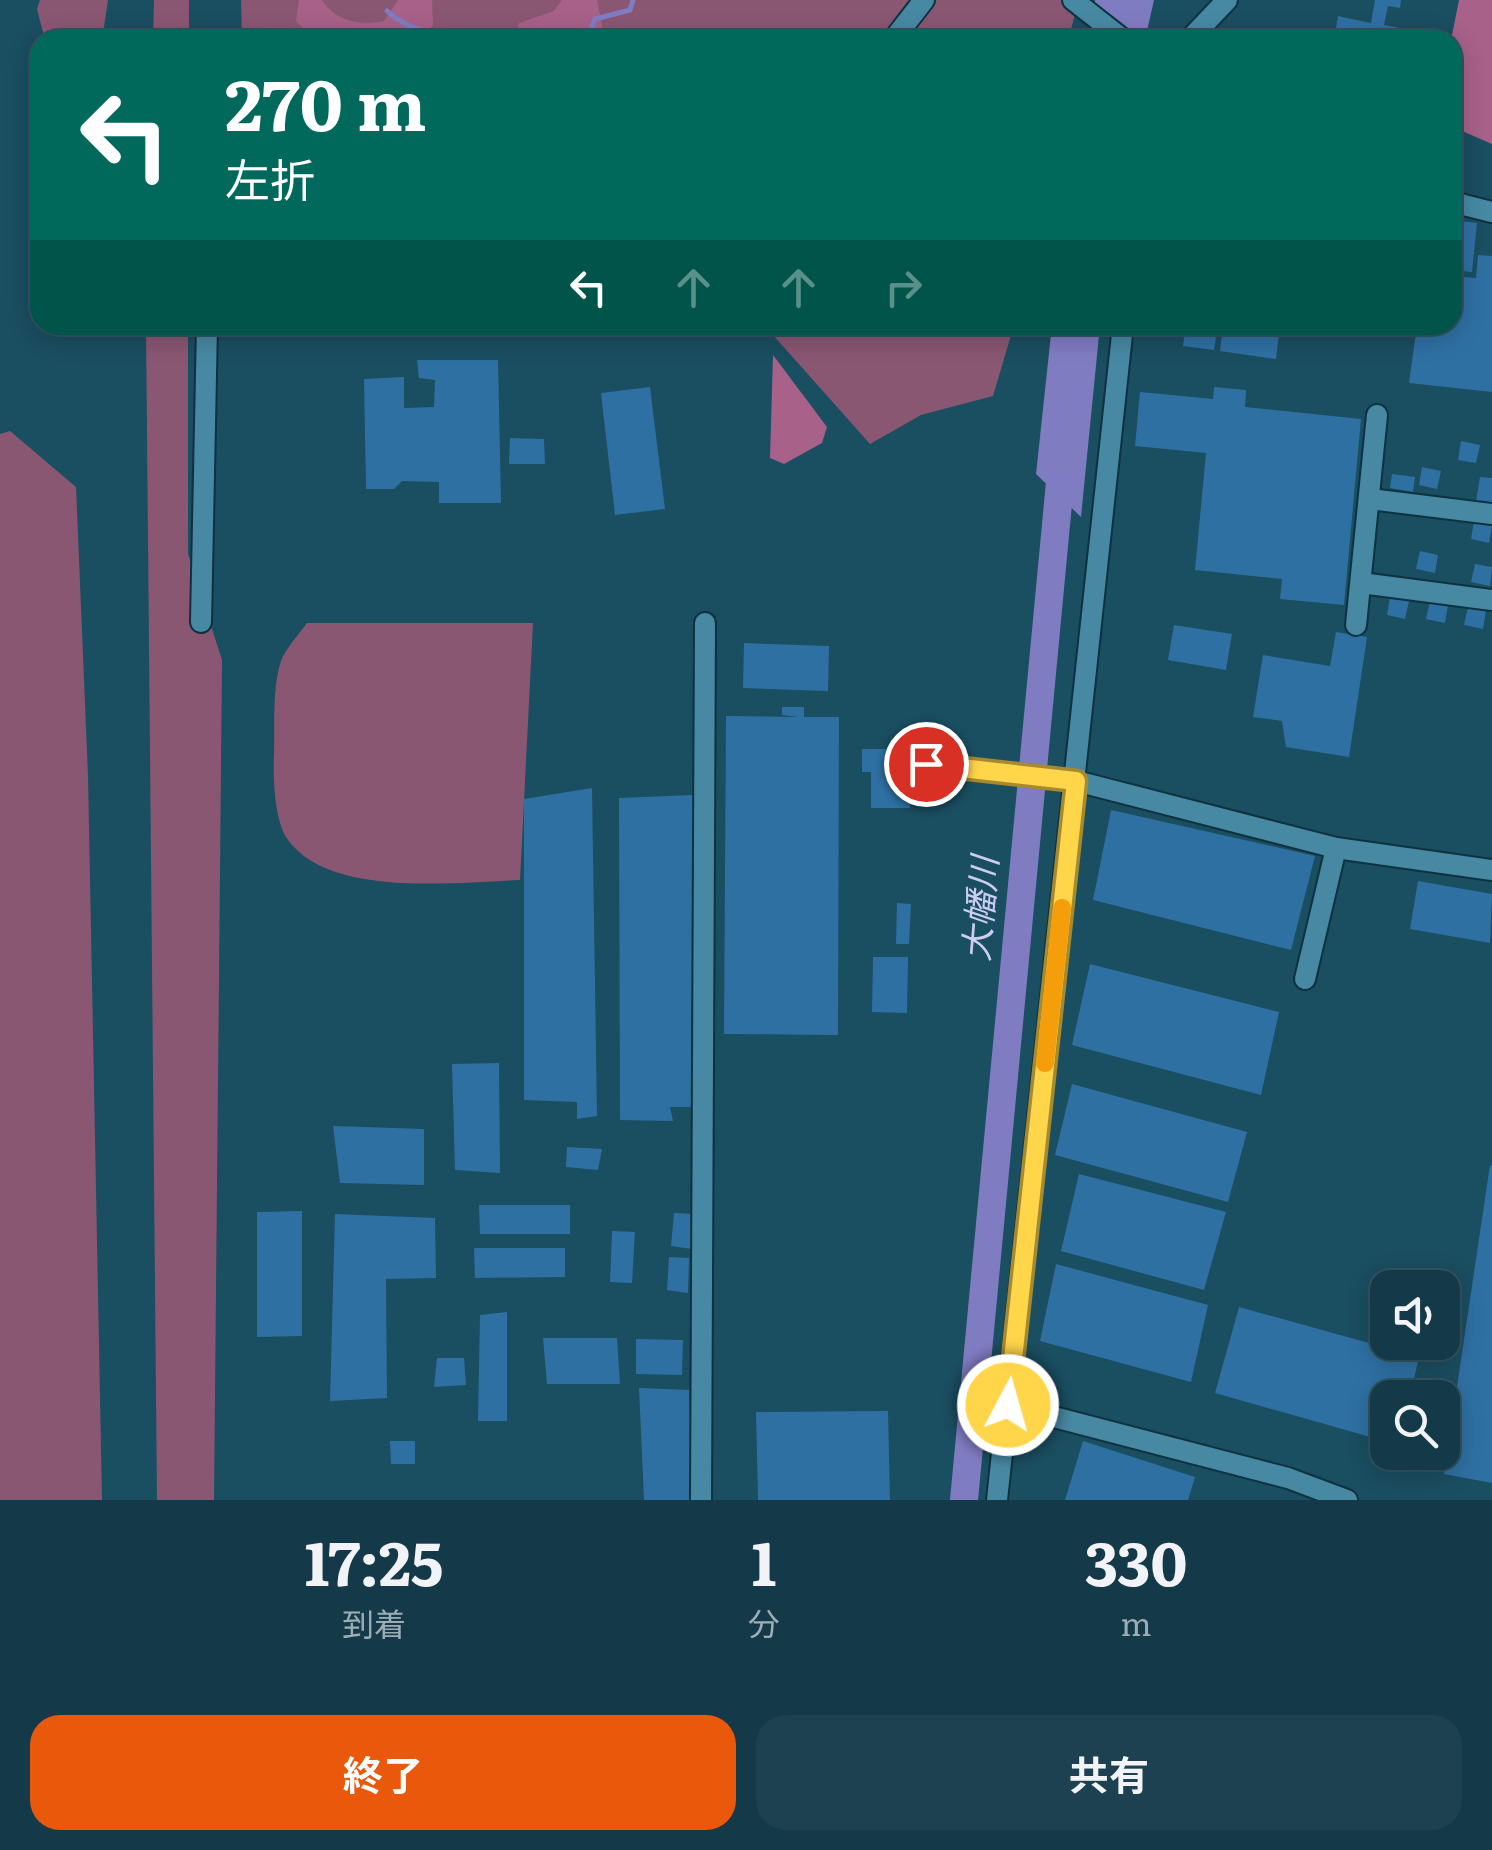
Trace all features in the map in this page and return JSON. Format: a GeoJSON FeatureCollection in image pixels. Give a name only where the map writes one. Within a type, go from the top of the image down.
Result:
{"type":"FeatureCollection","features":[{"type":"Feature","properties":{"kind":"street"},"geometry":{"type":"LineString","coordinates":[[901,30],[924,0]]}},
{"type":"Feature","properties":{"kind":"street"},"geometry":{"type":"LineString","coordinates":[[1073,0],[1111,30]]}},
{"type":"Feature","properties":{"kind":"street"},"geometry":{"type":"LineString","coordinates":[[1198,30],[1227,0]]}},
{"type":"Feature","properties":{"kind":"street"},"geometry":{"type":"LineString","coordinates":[[1462,204],[1492,212]]}},
{"type":"Feature","properties":{"kind":"street"},"geometry":{"type":"LineString","coordinates":[[201,622],[207,335]]}},
{"type":"Feature","properties":{"kind":"street"},"geometry":{"type":"LineString","coordinates":[[997,1500],[1066,780],[1122,335]]}},
{"type":"Feature","properties":{"kind":"street"},"geometry":{"type":"LineString","coordinates":[[1356,625],[1377,415]]}},
{"type":"Feature","properties":{"kind":"street"},"geometry":{"type":"LineString","coordinates":[[1370,498],[1492,514]]}},
{"type":"Feature","properties":{"kind":"street"},"geometry":{"type":"LineString","coordinates":[[1361,583],[1492,600]]}},
{"type":"Feature","properties":{"kind":"street"},"geometry":{"type":"LineString","coordinates":[[702,1500],[705,623]]}},
{"type":"Feature","properties":{"kind":"street"},"geometry":{"type":"LineString","coordinates":[[926,764],[1066,780],[1336,848],[1492,870]]}},
{"type":"Feature","properties":{"kind":"street"},"geometry":{"type":"LineString","coordinates":[[1305,980],[1336,848]]}},
{"type":"Feature","properties":{"kind":"street"},"geometry":{"type":"LineString","coordinates":[[1008,1405],[1288,1478],[1347,1500]]}},
{"type":"Feature","properties":{"kind":"shaded area"},"geometry":{"type":"Polygon","coordinates":[[[40,0],[108,0],[104,30],[42,30],[37,9],[40,0]]]}},
{"type":"Feature","properties":{"kind":"shaded area"},"geometry":{"type":"Polygon","coordinates":[[[154,0],[189,0],[189,30],[153,30],[154,0]]]}},
{"type":"Feature","properties":{"kind":"shaded area"},"geometry":{"type":"Polygon","coordinates":[[[241,0],[1079,0],[1071,30],[242,30],[241,0]]]}},
{"type":"Feature","properties":{"kind":"shaded area"},"geometry":{"type":"Polygon","coordinates":[[[299,0],[322,0],[341,17],[366,23],[384,21],[398,0],[432,0],[433,25],[429,30],[305,30],[296,21],[299,0]]]}},
{"type":"Feature","properties":{"kind":"shaded area"},"geometry":{"type":"Polygon","coordinates":[[[562,0],[597,0],[603,30],[517,30],[519,23],[554,11],[562,0]]]}},
{"type":"Feature","properties":{"kind":"shaded area"},"geometry":{"type":"Polygon","coordinates":[[[1095,0],[1154,0],[1147,30],[1090,30],[1095,0]]]}},
{"type":"Feature","properties":{"kind":"shaded area"},"geometry":{"type":"Polygon","coordinates":[[[1459,0],[1492,0],[1492,144],[1462,131],[1462,30],[1453,30],[1459,0]]]}},
{"type":"Feature","properties":{"kind":"shaded area"},"geometry":{"type":"Polygon","coordinates":[[[146,335],[188,335],[188,554],[222,660],[214,1500],[157,1500],[146,335]]]}},
{"type":"Feature","properties":{"kind":"shaded area"},"geometry":{"type":"Polygon","coordinates":[[[773,335],[1011,335],[993,396],[921,415],[870,444],[773,335]]]}},
{"type":"Feature","properties":{"kind":"shaded area"},"geometry":{"type":"Polygon","coordinates":[[[1051,335],[1099,335],[1081,517],[1036,474],[1051,335]]]}},
{"type":"Feature","properties":{"kind":"shaded area"},"geometry":{"type":"Polygon","coordinates":[[[773,355],[827,427],[822,443],[784,464],[770,458],[773,355]]]}},
{"type":"Feature","properties":{"kind":"shaded area"},"geometry":{"type":"Polygon","coordinates":[[[10,431],[76,487],[88,776],[102,1500],[0,1500],[0,434],[10,431]]]}},
{"type":"Feature","properties":{"kind":"shaded area"},"geometry":{"type":"Polygon","coordinates":[[[307,623],[533,623],[520,880],[428,884],[361,878],[330,870],[305,857],[286,837],[274,784],[275,695],[281,661],[307,623]]]}},
{"type":"Feature","properties":{"kind":"building"},"geometry":{"type":"Polygon","coordinates":[[[1375,0],[1401,0],[1400,8],[1388,6],[1384,25],[1411,30],[1336,30],[1338,16],[1371,23],[1375,0]]]}},
{"type":"Feature","properties":{"kind":"building"},"geometry":{"type":"Polygon","coordinates":[[[1462,221],[1477,223],[1472,272],[1462,271],[1462,221]]]}},
{"type":"Feature","properties":{"kind":"building"},"geometry":{"type":"Polygon","coordinates":[[[1478,255],[1492,256],[1492,392],[1409,383],[1416,335],[1462,335],[1462,277],[1476,278],[1478,255]]]}},
{"type":"Feature","properties":{"kind":"building"},"geometry":{"type":"Polygon","coordinates":[[[1185,335],[1216,335],[1214,350],[1183,346],[1185,335]]]}},
{"type":"Feature","properties":{"kind":"building"},"geometry":{"type":"Polygon","coordinates":[[[1222,335],[1279,335],[1276,359],[1220,351],[1222,335]]]}},
{"type":"Feature","properties":{"kind":"building"},"geometry":{"type":"Polygon","coordinates":[[[417,360],[498,360],[501,503],[439,503],[439,482],[402,481],[394,489],[366,489],[364,379],[404,377],[404,408],[434,407],[435,380],[419,378],[417,360]]]}},
{"type":"Feature","properties":{"kind":"building"},"geometry":{"type":"Polygon","coordinates":[[[650,387],[665,509],[615,515],[601,393],[650,387]]]}},
{"type":"Feature","properties":{"kind":"building"},"geometry":{"type":"Polygon","coordinates":[[[1214,387],[1246,390],[1245,407],[1361,419],[1344,605],[1280,599],[1282,579],[1195,570],[1206,453],[1135,446],[1140,392],[1213,399],[1214,387]]]}},
{"type":"Feature","properties":{"kind":"building"},"geometry":{"type":"Polygon","coordinates":[[[510,438],[544,439],[545,464],[509,464],[510,438]]]}},
{"type":"Feature","properties":{"kind":"building"},"geometry":{"type":"Polygon","coordinates":[[[1461,441],[1480,445],[1476,463],[1458,460],[1461,441]]]}},
{"type":"Feature","properties":{"kind":"building"},"geometry":{"type":"Polygon","coordinates":[[[1422,467],[1441,471],[1437,489],[1419,485],[1422,467]]]}},
{"type":"Feature","properties":{"kind":"building"},"geometry":{"type":"Polygon","coordinates":[[[1392,474],[1415,477],[1413,492],[1390,488],[1392,474]]]}},
{"type":"Feature","properties":{"kind":"building"},"geometry":{"type":"Polygon","coordinates":[[[1480,477],[1492,478],[1492,503],[1476,501],[1480,477]]]}},
{"type":"Feature","properties":{"kind":"building"},"geometry":{"type":"Polygon","coordinates":[[[1474,521],[1492,525],[1489,543],[1471,539],[1474,521]]]}},
{"type":"Feature","properties":{"kind":"building"},"geometry":{"type":"Polygon","coordinates":[[[1420,551],[1438,555],[1435,573],[1416,569],[1420,551]]]}},
{"type":"Feature","properties":{"kind":"building"},"geometry":{"type":"Polygon","coordinates":[[[1475,564],[1492,567],[1490,586],[1471,582],[1475,564]]]}},
{"type":"Feature","properties":{"kind":"building"},"geometry":{"type":"Polygon","coordinates":[[[1390,597],[1409,601],[1405,619],[1387,615],[1390,597]]]}},
{"type":"Feature","properties":{"kind":"building"},"geometry":{"type":"Polygon","coordinates":[[[1430,601],[1448,605],[1445,623],[1426,619],[1430,601]]]}},
{"type":"Feature","properties":{"kind":"building"},"geometry":{"type":"Polygon","coordinates":[[[1468,607],[1486,611],[1483,629],[1464,625],[1468,607]]]}},
{"type":"Feature","properties":{"kind":"building"},"geometry":{"type":"Polygon","coordinates":[[[1174,625],[1232,634],[1226,670],[1168,660],[1174,625]]]}},
{"type":"Feature","properties":{"kind":"building"},"geometry":{"type":"Polygon","coordinates":[[[1336,632],[1367,637],[1349,757],[1286,747],[1282,721],[1253,717],[1263,655],[1330,666],[1336,632]]]}},
{"type":"Feature","properties":{"kind":"building"},"geometry":{"type":"Polygon","coordinates":[[[744,643],[829,646],[828,691],[743,688],[744,643]]]}},
{"type":"Feature","properties":{"kind":"building"},"geometry":{"type":"Polygon","coordinates":[[[782,707],[804,707],[804,717],[839,717],[838,1035],[724,1034],[726,716],[798,717],[782,715],[782,707]]]}},
{"type":"Feature","properties":{"kind":"building"},"geometry":{"type":"Polygon","coordinates":[[[862,749],[910,749],[910,808],[871,808],[871,772],[862,772],[862,749]]]}},
{"type":"Feature","properties":{"kind":"building"},"geometry":{"type":"Polygon","coordinates":[[[592,788],[597,1116],[577,1119],[577,1102],[524,1100],[524,799],[592,788]]]}},
{"type":"Feature","properties":{"kind":"building"},"geometry":{"type":"Polygon","coordinates":[[[694,795],[691,1107],[670,1107],[673,1121],[620,1120],[619,798],[694,795]]]}},
{"type":"Feature","properties":{"kind":"building"},"geometry":{"type":"Polygon","coordinates":[[[1111,810],[1315,856],[1291,950],[1093,900],[1111,810]]]}},
{"type":"Feature","properties":{"kind":"building"},"geometry":{"type":"Polygon","coordinates":[[[1418,881],[1492,894],[1490,943],[1410,929],[1418,881]]]}},
{"type":"Feature","properties":{"kind":"building"},"geometry":{"type":"Polygon","coordinates":[[[897,903],[911,904],[909,944],[896,944],[897,903]]]}},
{"type":"Feature","properties":{"kind":"building"},"geometry":{"type":"Polygon","coordinates":[[[873,957],[908,957],[907,1013],[872,1012],[873,957]]]}},
{"type":"Feature","properties":{"kind":"building"},"geometry":{"type":"Polygon","coordinates":[[[1090,964],[1279,1012],[1261,1095],[1072,1045],[1090,964]]]}},
{"type":"Feature","properties":{"kind":"building"},"geometry":{"type":"Polygon","coordinates":[[[499,1063],[500,1173],[455,1170],[452,1064],[499,1063]]]}},
{"type":"Feature","properties":{"kind":"building"},"geometry":{"type":"Polygon","coordinates":[[[1072,1084],[1247,1132],[1228,1202],[1055,1155],[1072,1084]]]}},
{"type":"Feature","properties":{"kind":"building"},"geometry":{"type":"Polygon","coordinates":[[[333,1126],[424,1129],[424,1185],[340,1183],[333,1126]]]}},
{"type":"Feature","properties":{"kind":"building"},"geometry":{"type":"Polygon","coordinates":[[[567,1147],[602,1149],[598,1170],[566,1167],[567,1147]]]}},
{"type":"Feature","properties":{"kind":"building"},"geometry":{"type":"Polygon","coordinates":[[[1490,1165],[1492,1483],[1444,1474],[1445,1470],[1460,1470],[1458,1380],[1490,1165]]]}},
{"type":"Feature","properties":{"kind":"building"},"geometry":{"type":"Polygon","coordinates":[[[1079,1174],[1226,1212],[1204,1290],[1061,1251],[1079,1174]]]}},
{"type":"Feature","properties":{"kind":"building"},"geometry":{"type":"Polygon","coordinates":[[[479,1205],[570,1205],[570,1234],[480,1234],[479,1205]]]}},
{"type":"Feature","properties":{"kind":"building"},"geometry":{"type":"Polygon","coordinates":[[[302,1211],[302,1336],[257,1337],[257,1212],[302,1211]]]}},
{"type":"Feature","properties":{"kind":"building"},"geometry":{"type":"Polygon","coordinates":[[[674,1213],[693,1214],[692,1249],[671,1246],[674,1213]]]}},
{"type":"Feature","properties":{"kind":"building"},"geometry":{"type":"Polygon","coordinates":[[[335,1214],[435,1218],[436,1278],[386,1279],[387,1398],[330,1401],[335,1214]]]}},
{"type":"Feature","properties":{"kind":"building"},"geometry":{"type":"Polygon","coordinates":[[[612,1231],[635,1232],[632,1283],[610,1282],[612,1231]]]}},
{"type":"Feature","properties":{"kind":"building"},"geometry":{"type":"Polygon","coordinates":[[[474,1248],[565,1248],[565,1277],[475,1278],[474,1248]]]}},
{"type":"Feature","properties":{"kind":"building"},"geometry":{"type":"Polygon","coordinates":[[[669,1257],[689,1258],[688,1293],[667,1290],[669,1257]]]}},
{"type":"Feature","properties":{"kind":"building"},"geometry":{"type":"Polygon","coordinates":[[[1056,1264],[1208,1305],[1191,1382],[1040,1341],[1056,1264]]]}},
{"type":"Feature","properties":{"kind":"building"},"geometry":{"type":"Polygon","coordinates":[[[1239,1307],[1370,1343],[1370,1360],[1418,1361],[1414,1380],[1370,1380],[1370,1437],[1215,1393],[1239,1307]]]}},
{"type":"Feature","properties":{"kind":"building"},"geometry":{"type":"Polygon","coordinates":[[[507,1312],[507,1421],[478,1421],[480,1315],[507,1312]]]}},
{"type":"Feature","properties":{"kind":"building"},"geometry":{"type":"Polygon","coordinates":[[[543,1338],[617,1338],[620,1384],[547,1384],[543,1338]]]}},
{"type":"Feature","properties":{"kind":"building"},"geometry":{"type":"Polygon","coordinates":[[[636,1339],[683,1340],[682,1375],[636,1374],[636,1339]]]}},
{"type":"Feature","properties":{"kind":"building"},"geometry":{"type":"Polygon","coordinates":[[[437,1358],[464,1358],[466,1385],[434,1387],[437,1358]]]}},
{"type":"Feature","properties":{"kind":"building"},"geometry":{"type":"Polygon","coordinates":[[[639,1388],[689,1390],[693,1500],[644,1500],[639,1388]]]}},
{"type":"Feature","properties":{"kind":"building"},"geometry":{"type":"Polygon","coordinates":[[[888,1411],[890,1500],[758,1500],[756,1412],[888,1411]]]}},
{"type":"Feature","properties":{"kind":"building"},"geometry":{"type":"Polygon","coordinates":[[[390,1441],[415,1441],[415,1464],[391,1464],[390,1441]]]}},
{"type":"Feature","properties":{"kind":"building"},"geometry":{"type":"Polygon","coordinates":[[[1083,1441],[1195,1477],[1188,1500],[1065,1500],[1083,1441]]]}},
{"type":"Feature","properties":{"kind":"waterway"},"geometry":{"type":"LineString","coordinates":[[591,30],[595,19],[630,10],[633,0]]}},
{"type":"Feature","properties":{"kind":"waterway"},"geometry":{"type":"LineString","coordinates":[[387,11],[421,30]]}},
{"type":"Feature","properties":{"kind":"waterway","name":"大幡川"},"geometry":{"type":"LineString","coordinates":[[964,1500],[1062,461]]}},
{"type":"Feature","properties":{"kind":"slow traffic"},"geometry":{"type":"LineString","coordinates":[[1045,1063],[1062,908]]}},
{"type":"Feature","properties":{"kind":"route"},"geometry":{"type":"LineString","coordinates":[[926,764],[1076,781],[1008,1405]]}}]}
